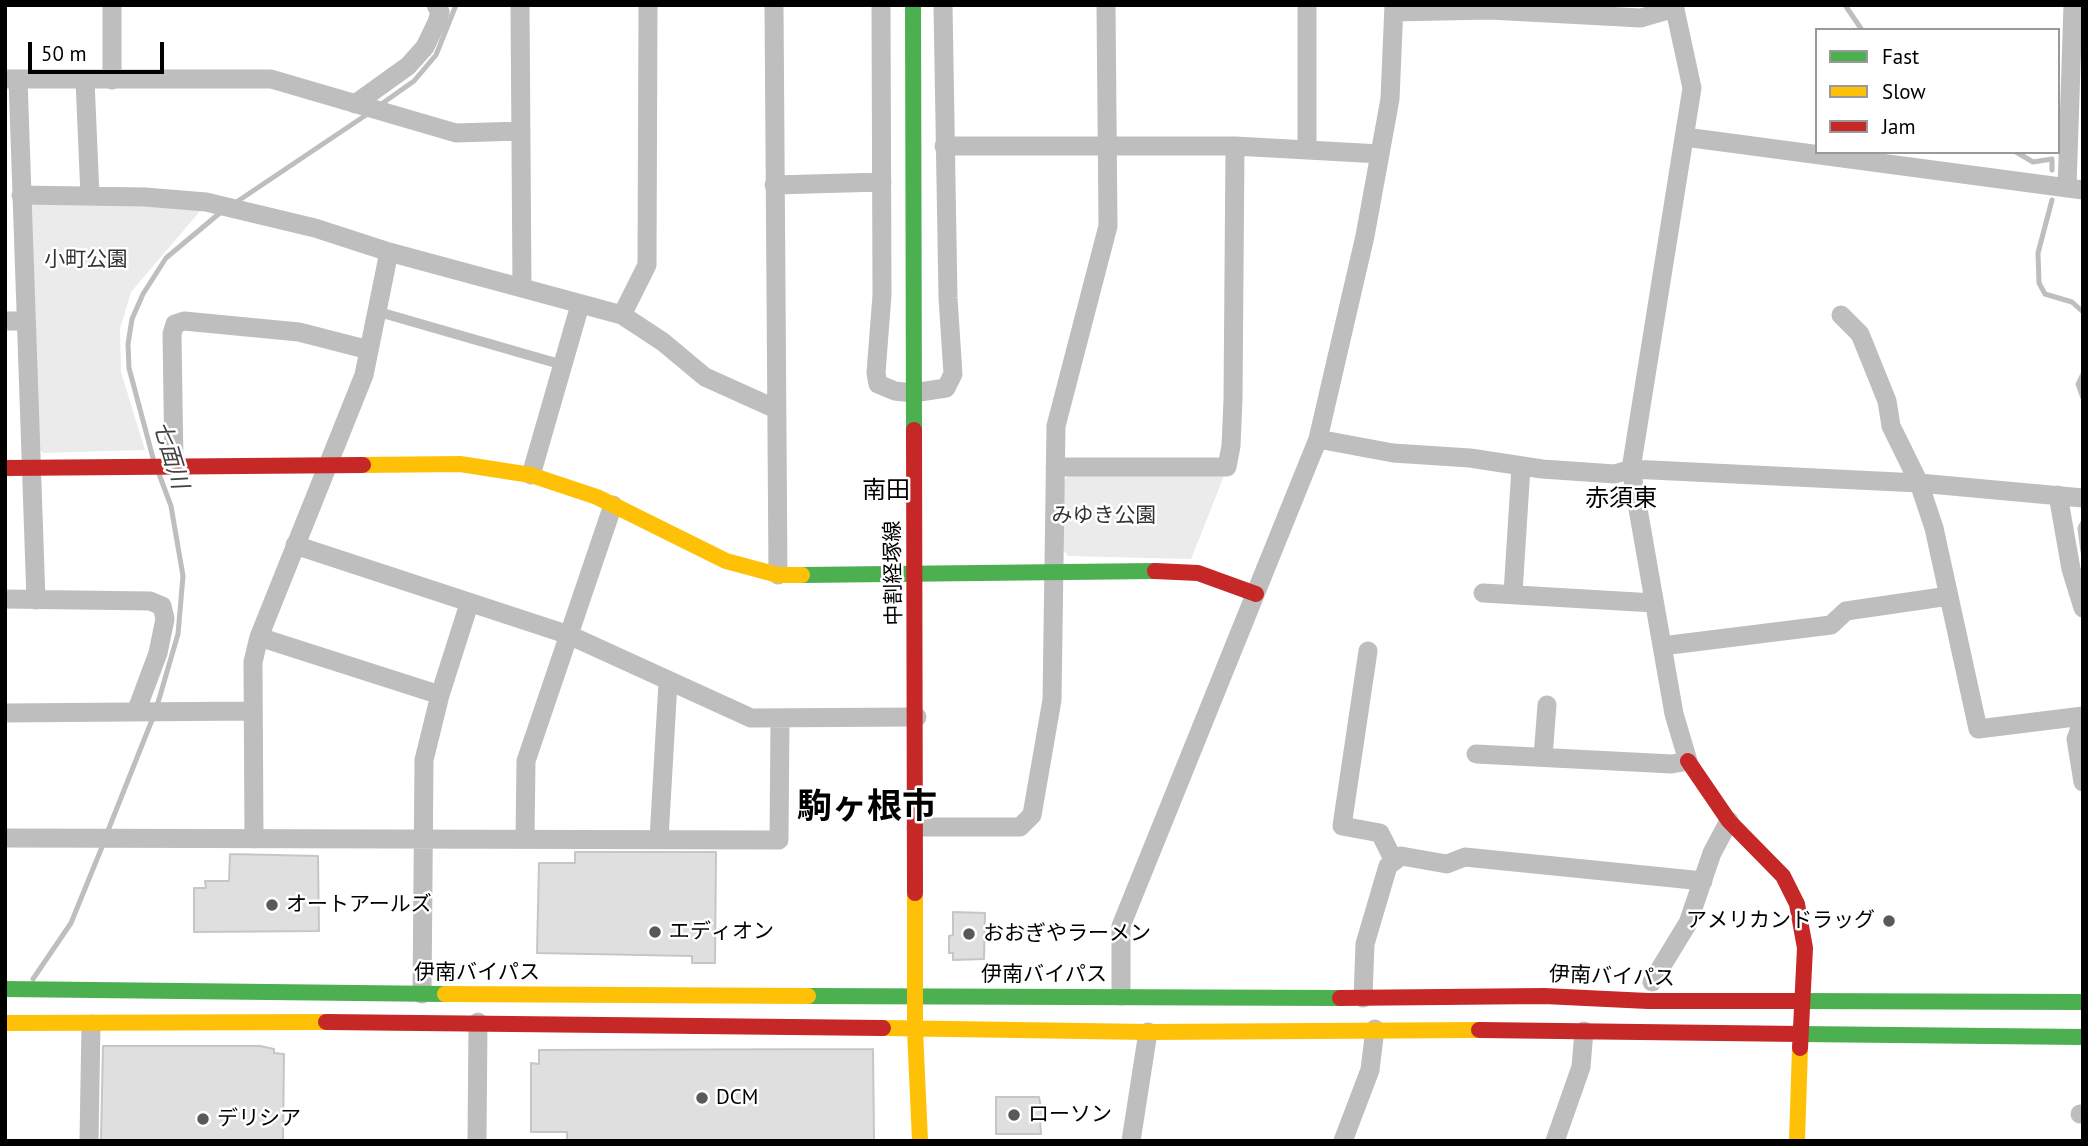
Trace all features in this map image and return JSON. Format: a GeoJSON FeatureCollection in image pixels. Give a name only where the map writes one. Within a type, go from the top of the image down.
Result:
{"type":"FeatureCollection","features":[{"type":"Feature","properties":{"kind":"main road","name":"中割経塚線"},"geometry":{"type":"LineString","coordinates":[[913,5],[913,393],[917,717],[915,1030],[920,1141]]}},
{"type":"Feature","properties":{"kind":"main road"},"geometry":{"type":"LineString","coordinates":[[5,468],[460,464],[531,475],[613,505],[726,561],[778,575],[1198,573],[1256,594]]}},
{"type":"Feature","properties":{"kind":"main road"},"geometry":{"type":"LineString","coordinates":[[1688,761],[1729,821],[1783,876],[1797,904],[1805,948],[1797,1141]]}},
{"type":"Feature","properties":{"kind":"main road","name":"伊南バイパス"},"geometry":{"type":"LineString","coordinates":[[5,989],[422,994],[1363,998],[1544,996],[1648,1001],[2083,1002]]}},
{"type":"Feature","properties":{"kind":"main road"},"geometry":{"type":"LineString","coordinates":[[5,1023],[478,1022],[915,1030],[1148,1032],[1375,1029],[2083,1037]]}},
{"type":"Feature","properties":{"kind":"street"},"geometry":{"type":"LineString","coordinates":[[112,5],[113,80]]}},
{"type":"Feature","properties":{"kind":"street"},"geometry":{"type":"LineString","coordinates":[[358,105],[408,66],[425,47],[440,12],[436,5]]}},
{"type":"Feature","properties":{"kind":"street"},"geometry":{"type":"LineString","coordinates":[[520,5],[522,288]]}},
{"type":"Feature","properties":{"kind":"street"},"geometry":{"type":"LineString","coordinates":[[622,315],[647,265],[649,5]]}},
{"type":"Feature","properties":{"kind":"street"},"geometry":{"type":"LineString","coordinates":[[774,5],[778,575]]}},
{"type":"Feature","properties":{"kind":"street"},"geometry":{"type":"LineString","coordinates":[[881,5],[883,295],[876,373],[878,384],[895,391],[913,393],[946,388],[953,374],[944,146],[943,5]]}},
{"type":"Feature","properties":{"kind":"street"},"geometry":{"type":"LineString","coordinates":[[916,827],[1020,827],[1032,815],[1052,700],[1056,573],[1056,426],[1108,226],[1106,5]]}},
{"type":"Feature","properties":{"kind":"street"},"geometry":{"type":"LineString","coordinates":[[1307,5],[1307,148]]}},
{"type":"Feature","properties":{"kind":"street"},"geometry":{"type":"LineString","coordinates":[[1685,137],[2075,189],[2073,5]]}},
{"type":"Feature","properties":{"kind":"street"},"geometry":{"type":"LineString","coordinates":[[1121,996],[1121,926],[1318,439],[1336,370],[1390,99],[1394,8],[1640,18],[1675,7],[1692,88],[1631,469],[1674,714],[1688,761],[1672,764],[1476,754]]}},
{"type":"Feature","properties":{"kind":"street"},"geometry":{"type":"LineString","coordinates":[[36,600],[21,195],[11,79],[271,79],[456,133],[521,131]]}},
{"type":"Feature","properties":{"kind":"street"},"geometry":{"type":"LineString","coordinates":[[85,80],[90,196]]}},
{"type":"Feature","properties":{"kind":"street"},"geometry":{"type":"LineString","coordinates":[[944,146],[1235,146],[1380,154]]}},
{"type":"Feature","properties":{"kind":"street"},"geometry":{"type":"LineString","coordinates":[[1055,467],[1227,467],[1233,401],[1235,146]]}},
{"type":"Feature","properties":{"kind":"street"},"geometry":{"type":"LineString","coordinates":[[774,185],[882,182]]}},
{"type":"Feature","properties":{"kind":"street"},"geometry":{"type":"LineString","coordinates":[[21,195],[90,196],[212,204],[245,210],[622,315],[663,342],[705,377],[776,409]]}},
{"type":"Feature","properties":{"kind":"street"},"geometry":{"type":"LineString","coordinates":[[254,839],[253,662],[259,638],[359,387],[379,312],[389,252]]}},
{"type":"Feature","properties":{"kind":"street"},"geometry":{"type":"LineString","coordinates":[[531,475],[580,305]]}},
{"type":"Feature","properties":{"kind":"street"},"geometry":{"type":"LineString","coordinates":[[1841,315],[1860,334],[1887,401],[1891,426],[1919,483],[1934,528],[1978,729],[2083,718],[2076,739],[2083,782]]}},
{"type":"Feature","properties":{"kind":"street"},"geometry":{"type":"LineString","coordinates":[[5,321],[26,321]]}},
{"type":"Feature","properties":{"kind":"street"},"geometry":{"type":"LineString","coordinates":[[171,465],[172,334],[175,324],[184,321],[299,332],[369,350]]}},
{"type":"Feature","properties":{"kind":"street"},"geometry":{"type":"LineString","coordinates":[[1318,439],[1392,453],[1470,458],[1521,467],[1615,474],[1631,469],[1919,483],[2083,498]]}},
{"type":"Feature","properties":{"kind":"street"},"geometry":{"type":"LineString","coordinates":[[1513,593],[1521,467]]}},
{"type":"Feature","properties":{"kind":"street"},"geometry":{"type":"LineString","coordinates":[[2058,495],[2071,569],[2083,608]]}},
{"type":"Feature","properties":{"kind":"street"},"geometry":{"type":"LineString","coordinates":[[525,837],[526,761],[613,505]]}},
{"type":"Feature","properties":{"kind":"street"},"geometry":{"type":"LineString","coordinates":[[295,545],[569,635],[751,718],[917,717]]}},
{"type":"Feature","properties":{"kind":"street"},"geometry":{"type":"LineString","coordinates":[[1483,593],[1654,603]]}},
{"type":"Feature","properties":{"kind":"street"},"geometry":{"type":"LineString","coordinates":[[1662,646],[1831,625],[1846,611],[1949,596]]}},
{"type":"Feature","properties":{"kind":"street"},"geometry":{"type":"LineString","coordinates":[[5,600],[149,601],[162,606],[165,619],[158,653],[139,712]]}},
{"type":"Feature","properties":{"kind":"street"},"geometry":{"type":"LineString","coordinates":[[422,994],[424,760],[440,695],[469,604]]}},
{"type":"Feature","properties":{"kind":"street"},"geometry":{"type":"LineString","coordinates":[[259,638],[440,695]]}},
{"type":"Feature","properties":{"kind":"street"},"geometry":{"type":"LineString","coordinates":[[1368,651],[1342,826],[1380,832],[1394,862]]}},
{"type":"Feature","properties":{"kind":"street"},"geometry":{"type":"LineString","coordinates":[[659,839],[668,682]]}},
{"type":"Feature","properties":{"kind":"street"},"geometry":{"type":"LineString","coordinates":[[1543,757],[1547,705]]}},
{"type":"Feature","properties":{"kind":"street"},"geometry":{"type":"LineString","coordinates":[[5,713],[253,710]]}},
{"type":"Feature","properties":{"kind":"street"},"geometry":{"type":"LineString","coordinates":[[5,838],[525,837],[779,840],[780,719]]}},
{"type":"Feature","properties":{"kind":"street"},"geometry":{"type":"LineString","coordinates":[[1652,982],[1688,923],[1712,853],[1729,821]]}},
{"type":"Feature","properties":{"kind":"street"},"geometry":{"type":"LineString","coordinates":[[1363,998],[1365,944],[1388,866],[1401,856],[1447,864],[1465,857],[1703,881]]}},
{"type":"Feature","properties":{"kind":"street"},"geometry":{"type":"LineString","coordinates":[[477,1141],[478,1022]]}},
{"type":"Feature","properties":{"kind":"street"},"geometry":{"type":"LineString","coordinates":[[89,1141],[91,1024]]}},
{"type":"Feature","properties":{"kind":"street"},"geometry":{"type":"LineString","coordinates":[[1343,1141],[1370,1070],[1375,1029]]}},
{"type":"Feature","properties":{"kind":"street"},"geometry":{"type":"LineString","coordinates":[[1555,1141],[1581,1067],[1584,1031]]}},
{"type":"Feature","properties":{"kind":"street"},"geometry":{"type":"LineString","coordinates":[[1131,1141],[1148,1032]]}},
{"type":"Feature","properties":{"kind":"lane"},"geometry":{"type":"LineString","coordinates":[[379,312],[564,365]]}},
{"type":"Feature","properties":{"kind":"green space","name":"小町公園"},"geometry":{"type":"Polygon","coordinates":[[[36,202],[145,205],[201,210],[131,292],[120,329],[121,372],[145,450],[43,453],[39,449],[28,210],[36,202]]]}},
{"type":"Feature","properties":{"kind":"green space","name":"みゆき公園"},"geometry":{"type":"Polygon","coordinates":[[[1069,475],[1224,476],[1191,559],[1068,556],[1063,550],[1062,483],[1069,475]]]}},
{"type":"Feature","properties":{"kind":"building"},"geometry":{"type":"Polygon","coordinates":[[[575,852],[716,852],[715,963],[692,963],[692,956],[537,953],[539,863],[575,863],[575,852]]]}},
{"type":"Feature","properties":{"kind":"building"},"geometry":{"type":"Polygon","coordinates":[[[230,854],[318,856],[319,931],[194,932],[194,888],[206,888],[205,881],[229,881],[230,854]]]}},
{"type":"Feature","properties":{"kind":"building"},"geometry":{"type":"Polygon","coordinates":[[[953,912],[985,913],[984,959],[953,960],[953,953],[949,953],[949,936],[953,935],[953,912]]]}},
{"type":"Feature","properties":{"kind":"building"},"geometry":{"type":"Polygon","coordinates":[[[103,1046],[260,1046],[274,1049],[274,1053],[284,1054],[283,1141],[101,1140],[103,1046]]]}},
{"type":"Feature","properties":{"kind":"building","name":"DCM"},"geometry":{"type":"Polygon","coordinates":[[[873,1049],[874,1141],[567,1141],[567,1132],[531,1132],[531,1063],[539,1064],[539,1050],[873,1049]]]}},
{"type":"Feature","properties":{"kind":"building"},"geometry":{"type":"Polygon","coordinates":[[[996,1097],[1039,1097],[1043,1119],[1040,1119],[1041,1134],[996,1134],[996,1097]]]}},
{"type":"Feature","properties":{"kind":"waterway","name":"七面川"},"geometry":{"type":"LineString","coordinates":[[380,105],[414,81],[436,55],[456,5]]}},
{"type":"Feature","properties":{"kind":"waterway"},"geometry":{"type":"LineString","coordinates":[[1845,5],[1861,28]]}},
{"type":"Feature","properties":{"kind":"waterway","name":"七面川"},"geometry":{"type":"LineString","coordinates":[[235,203],[369,113]]}},
{"type":"Feature","properties":{"kind":"waterway"},"geometry":{"type":"LineString","coordinates":[[2019,154],[2033,162],[2052,159],[2052,170]]}},
{"type":"Feature","properties":{"kind":"waterway"},"geometry":{"type":"LineString","coordinates":[[2052,200],[2038,253],[2039,283],[2045,294],[2072,302],[2083,312]]}},
{"type":"Feature","properties":{"kind":"waterway","name":"七面川"},"geometry":{"type":"LineString","coordinates":[[153,458],[129,368],[128,344],[132,319],[143,294],[166,258],[221,212]]}},
{"type":"Feature","properties":{"kind":"waterway"},"geometry":{"type":"LineString","coordinates":[[2083,374],[2078,384],[2083,398]]}},
{"type":"Feature","properties":{"kind":"waterway","name":"七面川"},"geometry":{"type":"LineString","coordinates":[[157,706],[178,634],[183,576],[171,506],[159,474]]}},
{"type":"Feature","properties":{"kind":"waterway"},"geometry":{"type":"LineString","coordinates":[[2083,522],[2080,528],[2083,552]]}},
{"type":"Feature","properties":{"kind":"waterway","name":"七面川"},"geometry":{"type":"LineString","coordinates":[[107,833],[154,715]]}},
{"type":"Feature","properties":{"kind":"waterway","name":"七面川"},"geometry":{"type":"LineString","coordinates":[[33,979],[71,923],[104,842]]}},
{"type":"Feature","properties":{"kind":"traffic: fast"},"geometry":{"type":"LineString","coordinates":[[913,5],[914,430]]}},
{"type":"Feature","properties":{"kind":"traffic: fast"},"geometry":{"type":"LineString","coordinates":[[802,575],[1155,571]]}},
{"type":"Feature","properties":{"kind":"traffic: fast"},"geometry":{"type":"LineString","coordinates":[[5,989],[445,994]]}},
{"type":"Feature","properties":{"kind":"traffic: fast"},"geometry":{"type":"LineString","coordinates":[[808,996],[1340,998]]}},
{"type":"Feature","properties":{"kind":"traffic: fast"},"geometry":{"type":"LineString","coordinates":[[1794,1001],[2083,1002]]}},
{"type":"Feature","properties":{"kind":"traffic: fast"},"geometry":{"type":"LineString","coordinates":[[1800,1034],[2083,1037]]}},
{"type":"Feature","properties":{"kind":"traffic: slow"},"geometry":{"type":"LineString","coordinates":[[363,465],[460,464],[531,475],[597,497],[726,561],[778,575],[802,575]]}},
{"type":"Feature","properties":{"kind":"traffic: slow"},"geometry":{"type":"LineString","coordinates":[[915,893],[915,1030],[920,1141]]}},
{"type":"Feature","properties":{"kind":"traffic: slow"},"geometry":{"type":"LineString","coordinates":[[445,994],[808,996]]}},
{"type":"Feature","properties":{"kind":"traffic: slow"},"geometry":{"type":"LineString","coordinates":[[5,1023],[326,1022]]}},
{"type":"Feature","properties":{"kind":"traffic: slow"},"geometry":{"type":"LineString","coordinates":[[883,1028],[1148,1032],[1479,1030]]}},
{"type":"Feature","properties":{"kind":"traffic: slow"},"geometry":{"type":"LineString","coordinates":[[1797,1141],[1800,1048]]}},
{"type":"Feature","properties":{"kind":"traffic: jam"},"geometry":{"type":"LineString","coordinates":[[914,430],[915,893]]}},
{"type":"Feature","properties":{"kind":"traffic: jam"},"geometry":{"type":"LineString","coordinates":[[5,468],[363,465]]}},
{"type":"Feature","properties":{"kind":"traffic: jam"},"geometry":{"type":"LineString","coordinates":[[1155,571],[1198,573],[1256,594]]}},
{"type":"Feature","properties":{"kind":"traffic: jam"},"geometry":{"type":"LineString","coordinates":[[1688,761],[1729,821],[1783,876],[1797,904],[1805,948],[1800,1048]]}},
{"type":"Feature","properties":{"kind":"traffic: jam"},"geometry":{"type":"LineString","coordinates":[[1340,998],[1544,996],[1648,1001],[1794,1001]]}},
{"type":"Feature","properties":{"kind":"traffic: jam"},"geometry":{"type":"LineString","coordinates":[[326,1022],[883,1028]]}},
{"type":"Feature","properties":{"kind":"traffic: jam"},"geometry":{"type":"LineString","coordinates":[[1479,1030],[1800,1034]]}},
{"type":"Feature","properties":{"kind":"place","name":"オートアールズ"},"geometry":{"type":"Point","coordinates":[272,905]}},
{"type":"Feature","properties":{"kind":"place","name":"アメリカンドラッグ"},"geometry":{"type":"Point","coordinates":[1889,921]}},
{"type":"Feature","properties":{"kind":"place","name":"エディオン"},"geometry":{"type":"Point","coordinates":[655,932]}},
{"type":"Feature","properties":{"kind":"place","name":"おおぎやラーメン"},"geometry":{"type":"Point","coordinates":[969,934]}},
{"type":"Feature","properties":{"kind":"place","name":"DCM"},"geometry":{"type":"Point","coordinates":[702,1098]}},
{"type":"Feature","properties":{"kind":"place","name":"ローソン"},"geometry":{"type":"Point","coordinates":[1014,1115]}},
{"type":"Feature","properties":{"kind":"place","name":"デリシア"},"geometry":{"type":"Point","coordinates":[203,1119]}},
{"type":"Feature","properties":{"kind":"district","name":"南田"},"geometry":{"type":"Point","coordinates":[886,491]}},
{"type":"Feature","properties":{"kind":"district","name":"赤須東"},"geometry":{"type":"Point","coordinates":[1621,499]}},
{"type":"Feature","properties":{"kind":"district","name":"駒ヶ根市"},"geometry":{"type":"Point","coordinates":[867,808]}}]}
